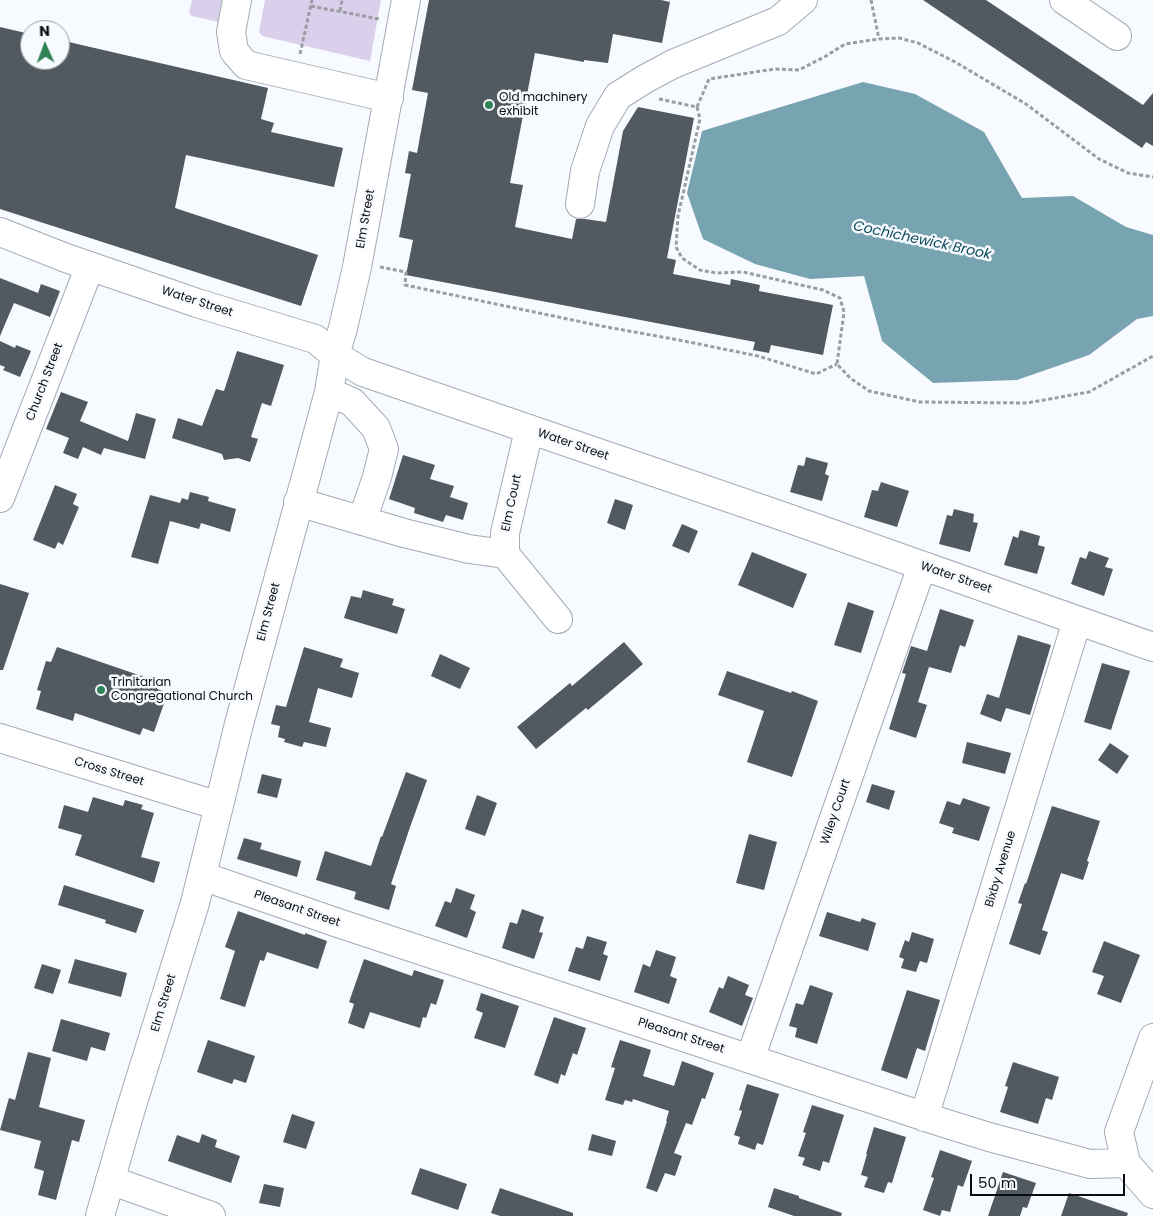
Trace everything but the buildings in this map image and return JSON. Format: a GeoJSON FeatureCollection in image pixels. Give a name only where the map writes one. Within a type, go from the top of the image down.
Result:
{"type":"FeatureCollection","features":[{"type":"Feature","properties":{"kind":"street"},"geometry":{"type":"LineString","coordinates":[[237,0],[231,32],[234,52],[246,65],[389,98]]}},
{"type":"Feature","properties":{"kind":"street","name":"Elm Street"},"geometry":{"type":"LineString","coordinates":[[100,1216],[195,903],[246,699],[329,392],[335,355],[357,267],[406,0]]}},
{"type":"Feature","properties":{"kind":"street"},"geometry":{"type":"LineString","coordinates":[[580,204],[585,171],[600,126],[618,96],[673,64],[778,21],[803,0]]}},
{"type":"Feature","properties":{"kind":"street"},"geometry":{"type":"LineString","coordinates":[[1064,0],[1117,36]]}},
{"type":"Feature","properties":{"kind":"street","name":"Water Street"},"geometry":{"type":"LineString","coordinates":[[0,232],[66,258],[196,303],[315,339],[335,355],[362,372],[1153,646]]}},
{"type":"Feature","properties":{"kind":"street","name":"Church Street"},"geometry":{"type":"LineString","coordinates":[[0,498],[90,266]]}},
{"type":"Feature","properties":{"kind":"street"},"geometry":{"type":"LineString","coordinates":[[329,392],[352,402],[376,428],[384,448],[362,521]]}},
{"type":"Feature","properties":{"kind":"street","name":"Elm Court"},"geometry":{"type":"LineString","coordinates":[[505,554],[505,532],[529,430]]}},
{"type":"Feature","properties":{"kind":"street"},"geometry":{"type":"LineString","coordinates":[[298,502],[404,533],[505,554],[558,618]]}},
{"type":"Feature","properties":{"kind":"street","name":"Wiley Court"},"geometry":{"type":"LineString","coordinates":[[750,1059],[922,566]]}},
{"type":"Feature","properties":{"kind":"street","name":"Bixby Avenue"},"geometry":{"type":"LineString","coordinates":[[924,1116],[1077,621]]}},
{"type":"Feature","properties":{"kind":"street","name":"Cross Street"},"geometry":{"type":"LineString","coordinates":[[0,738],[219,806]]}},
{"type":"Feature","properties":{"kind":"street","name":"Pleasant Street"},"geometry":{"type":"LineString","coordinates":[[202,876],[341,924],[989,1137],[1090,1164],[1126,1163]]}},
{"type":"Feature","properties":{"kind":"street"},"geometry":{"type":"LineString","coordinates":[[1153,1038],[1119,1132],[1126,1163],[1153,1194]]}},
{"type":"Feature","properties":{"kind":"street"},"geometry":{"type":"LineString","coordinates":[[110,1180],[211,1216]]}},
{"type":"Feature","properties":{"kind":"path"},"geometry":{"type":"LineString","coordinates":[[295,76],[312,0]]}},
{"type":"Feature","properties":{"kind":"path"},"geometry":{"type":"LineString","coordinates":[[340,11],[342,0]]}},
{"type":"Feature","properties":{"kind":"path"},"geometry":{"type":"LineString","coordinates":[[871,0],[879,39]]}},
{"type":"Feature","properties":{"kind":"path"},"geometry":{"type":"LineString","coordinates":[[311,6],[381,19]]}},
{"type":"Feature","properties":{"kind":"path"},"geometry":{"type":"LineString","coordinates":[[1153,177],[1128,173],[1099,159],[1026,104],[918,43],[900,38],[845,44],[798,70],[775,69],[709,79],[697,107],[700,119],[678,216],[676,248],[682,258],[700,270],[716,273],[743,272],[823,290],[840,298],[844,312],[838,364],[850,378],[869,392],[920,402],[1028,403],[1089,392],[1153,356]]}},
{"type":"Feature","properties":{"kind":"path"},"geometry":{"type":"LineString","coordinates":[[625,92],[697,107]]}},
{"type":"Feature","properties":{"kind":"path"},"geometry":{"type":"LineString","coordinates":[[377,267],[406,272],[404,286],[758,356],[816,374],[838,364]]}},
{"type":"Feature","properties":{"kind":"shaded area"},"geometry":{"type":"Polygon","coordinates":[[[192,0],[222,0],[218,22],[192,16],[189,13],[192,0]]]}},
{"type":"Feature","properties":{"kind":"shaded area"},"geometry":{"type":"Polygon","coordinates":[[[265,0],[381,0],[370,61],[262,36],[259,31],[265,0]]]}},
{"type":"Feature","properties":{"kind":"water","name":"Cochichewick Brook"},"geometry":{"type":"Polygon","coordinates":[[[863,82],[915,94],[984,132],[1022,198],[1073,196],[1126,227],[1153,235],[1153,316],[1137,319],[1089,355],[1017,380],[933,383],[882,341],[864,276],[810,279],[755,264],[703,239],[687,193],[702,131],[863,82]]]}},
{"type":"Feature","properties":{"kind":"place","name":"Old machinery exhibit"},"geometry":{"type":"Point","coordinates":[489,105]}},
{"type":"Feature","properties":{"kind":"place","name":"Trinitarian Congregational Church"},"geometry":{"type":"Point","coordinates":[101,690]}}]}
